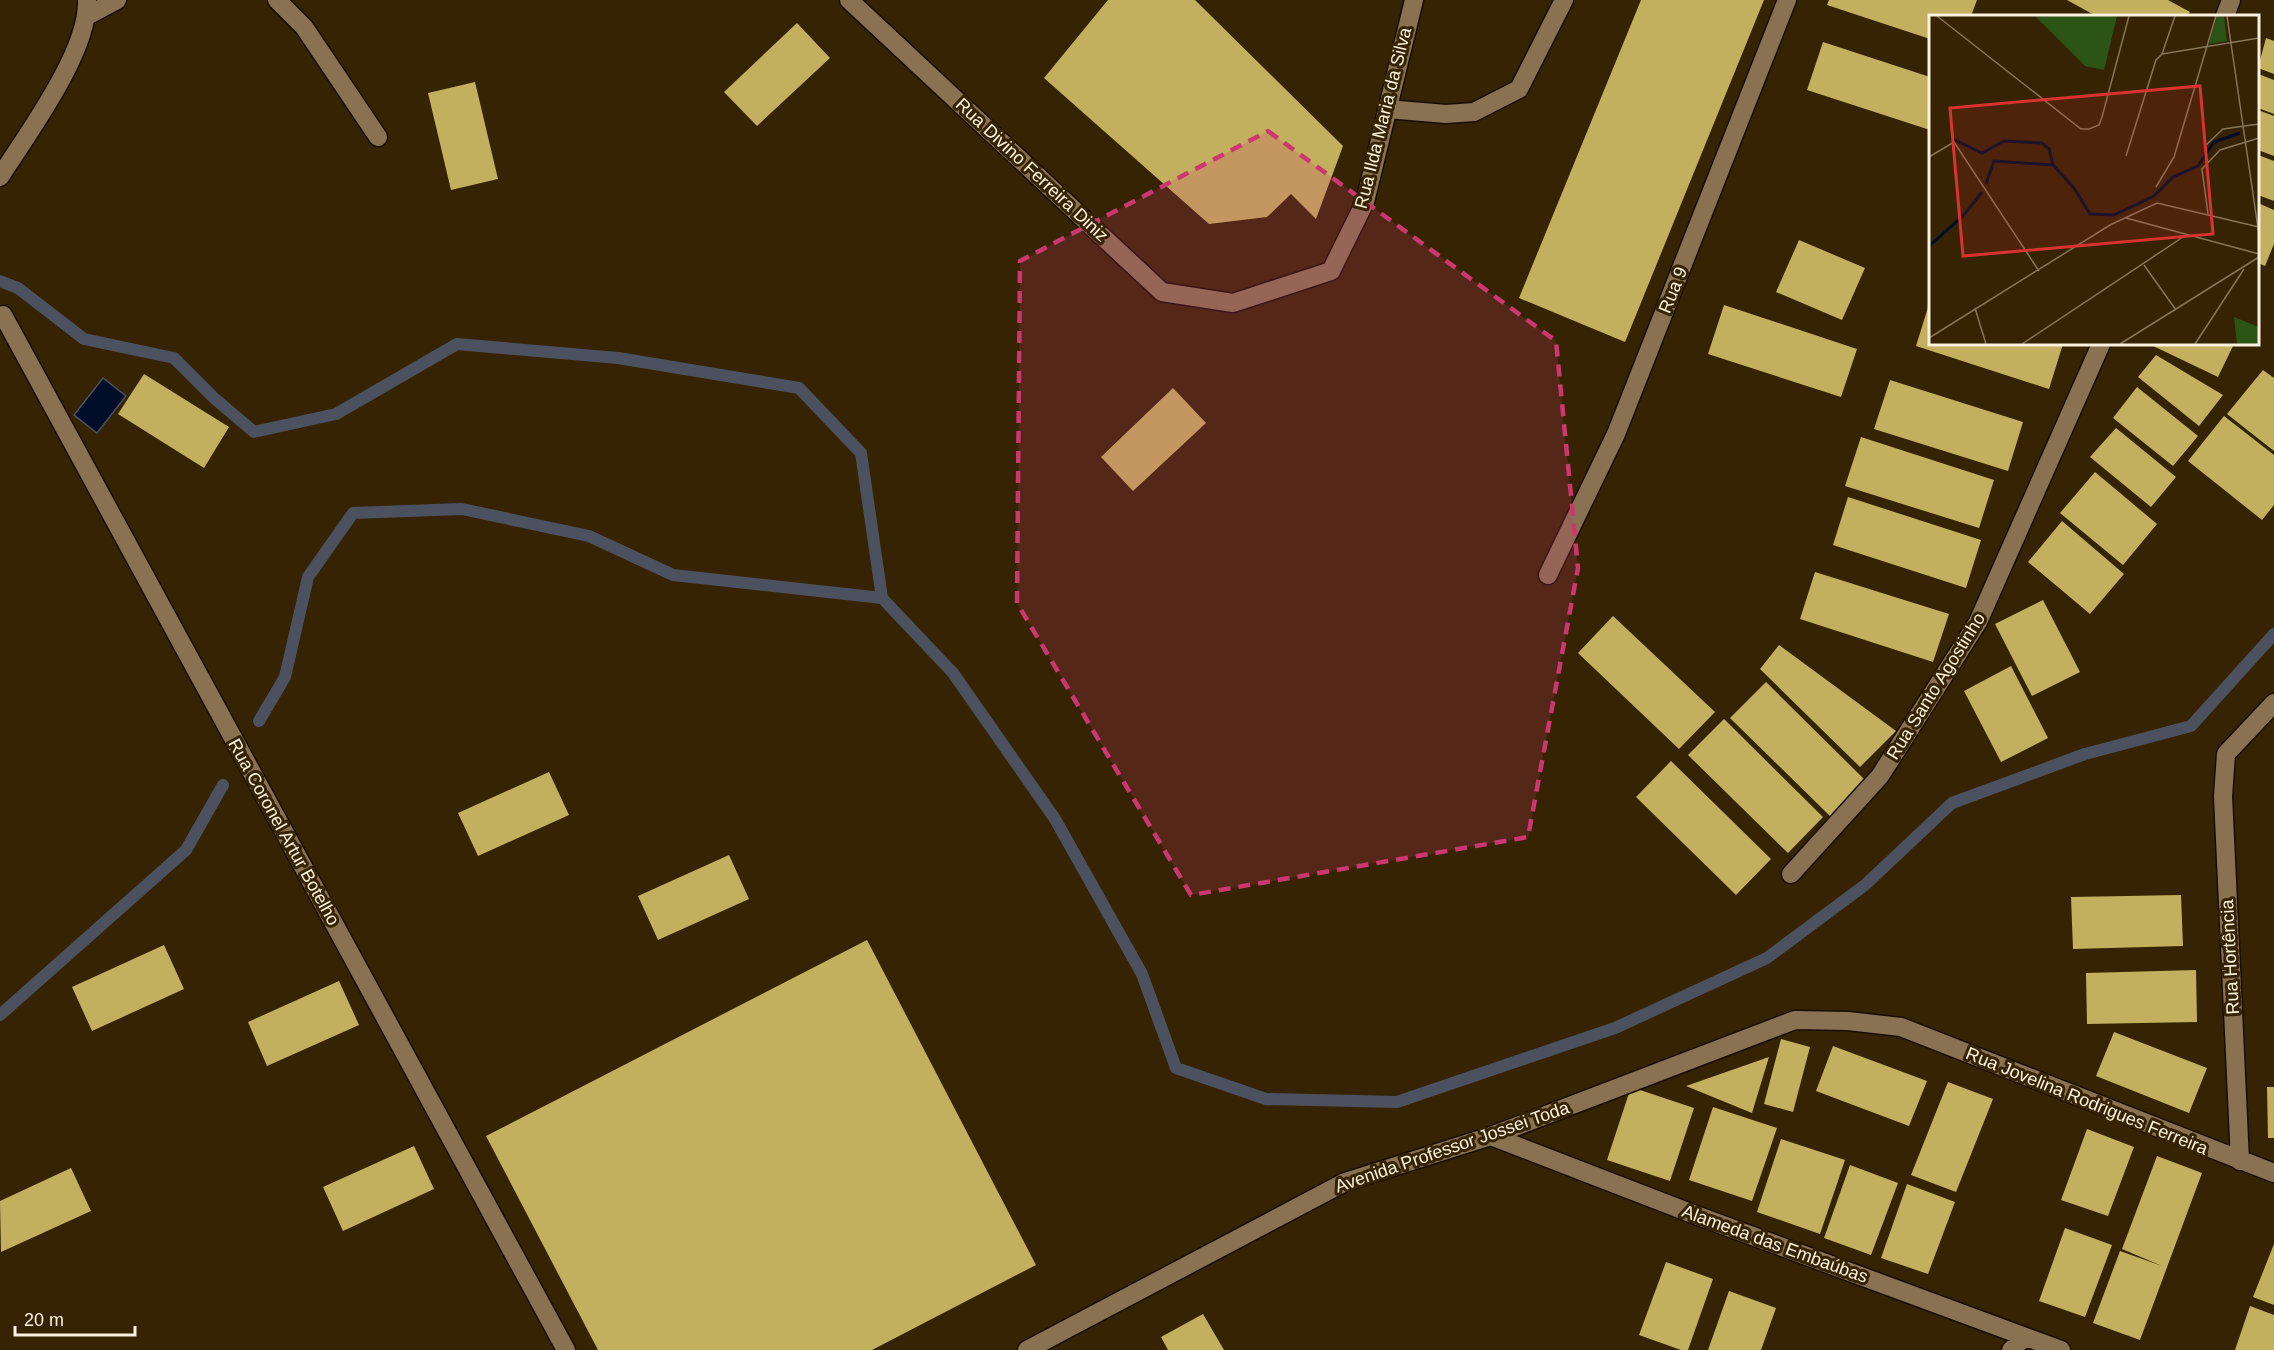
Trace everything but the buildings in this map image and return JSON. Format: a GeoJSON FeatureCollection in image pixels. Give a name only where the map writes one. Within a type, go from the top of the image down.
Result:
{"type":"FeatureCollection","features":[{"type":"Feature","properties":{"kind":"street"},"geometry":{"type":"LineString","coordinates":[[0,177],[70,64],[87,8],[117,0]]}},
{"type":"Feature","properties":{"kind":"street"},"geometry":{"type":"LineString","coordinates":[[277,0],[304,27],[378,138]]}},
{"type":"Feature","properties":{"kind":"street","name":"Rua Divino Ferreira Diniz"},"geometry":{"type":"LineString","coordinates":[[849,0],[1162,292],[1233,303]]}},
{"type":"Feature","properties":{"kind":"street","name":"Rua Ilda Maria da Silva"},"geometry":{"type":"LineString","coordinates":[[1233,303],[1330,271],[1365,202],[1414,0]]}},
{"type":"Feature","properties":{"kind":"street"},"geometry":{"type":"LineString","coordinates":[[1387,109],[1446,114],[1474,112],[1519,88],[1564,0]]}},
{"type":"Feature","properties":{"kind":"street","name":"Rua 9"},"geometry":{"type":"LineString","coordinates":[[1548,575],[1616,435],[1787,0]]}},
{"type":"Feature","properties":{"kind":"street"},"geometry":{"type":"LineString","coordinates":[[2225,15],[2231,0]]}},
{"type":"Feature","properties":{"kind":"street","name":"Rua Coronel Artur Botelho"},"geometry":{"type":"LineString","coordinates":[[1,315],[566,1350]]}},
{"type":"Feature","properties":{"kind":"street","name":"Rua Santo Agostinho"},"geometry":{"type":"LineString","coordinates":[[1791,874],[1880,776],[1978,622],[2101,345]]}},
{"type":"Feature","properties":{"kind":"street","name":"Rua Hortência"},"geometry":{"type":"LineString","coordinates":[[2240,1161],[2223,796],[2226,754],[2274,703]]}},
{"type":"Feature","properties":{"kind":"street","name":"Avenida Professor Jossei Toda"},"geometry":{"type":"LineString","coordinates":[[1027,1350],[1345,1182],[1491,1136],[1795,1020],[1848,1021],[1901,1027]]}},
{"type":"Feature","properties":{"kind":"street","name":"Rua Jovelina Rodrigues Ferreira"},"geometry":{"type":"LineString","coordinates":[[1901,1027],[2274,1173]]}},
{"type":"Feature","properties":{"kind":"street","name":"Alameda das Embaúbas"},"geometry":{"type":"LineString","coordinates":[[1491,1136],[1704,1218],[2061,1350]]}},
{"type":"Feature","properties":{"kind":"street"},"geometry":{"type":"LineString","coordinates":[[2011,1350],[2025,1337]]}},
{"type":"Feature","properties":{"kind":"highlighted area"},"geometry":{"type":"Polygon","coordinates":[[[1268,131],[1556,341],[1578,568],[1528,837],[1191,895],[1017,603],[1020,261],[1268,131]]]}},
{"type":"Feature","properties":{"kind":"water"},"geometry":{"type":"Polygon","coordinates":[[[103,378],[126,396],[97,433],[74,415],[103,378]]]}},
{"type":"Feature","properties":{"kind":"waterway"},"geometry":{"type":"LineString","coordinates":[[0,281],[18,288],[84,339],[174,358],[214,398],[254,432],[336,414],[457,344],[618,358],[799,388],[861,453],[882,598]]}},
{"type":"Feature","properties":{"kind":"waterway"},"geometry":{"type":"LineString","coordinates":[[259,721],[285,677],[308,577],[353,513],[462,509],[589,536],[673,575],[882,598],[953,673],[1055,819],[1142,974],[1176,1068],[1266,1099],[1397,1102],[1615,1028],[1767,958],[1865,885],[1952,803],[2085,754],[2191,726],[2274,634]]}},
{"type":"Feature","properties":{"kind":"waterway"},"geometry":{"type":"LineString","coordinates":[[0,1015],[186,850],[223,785]]}}]}
